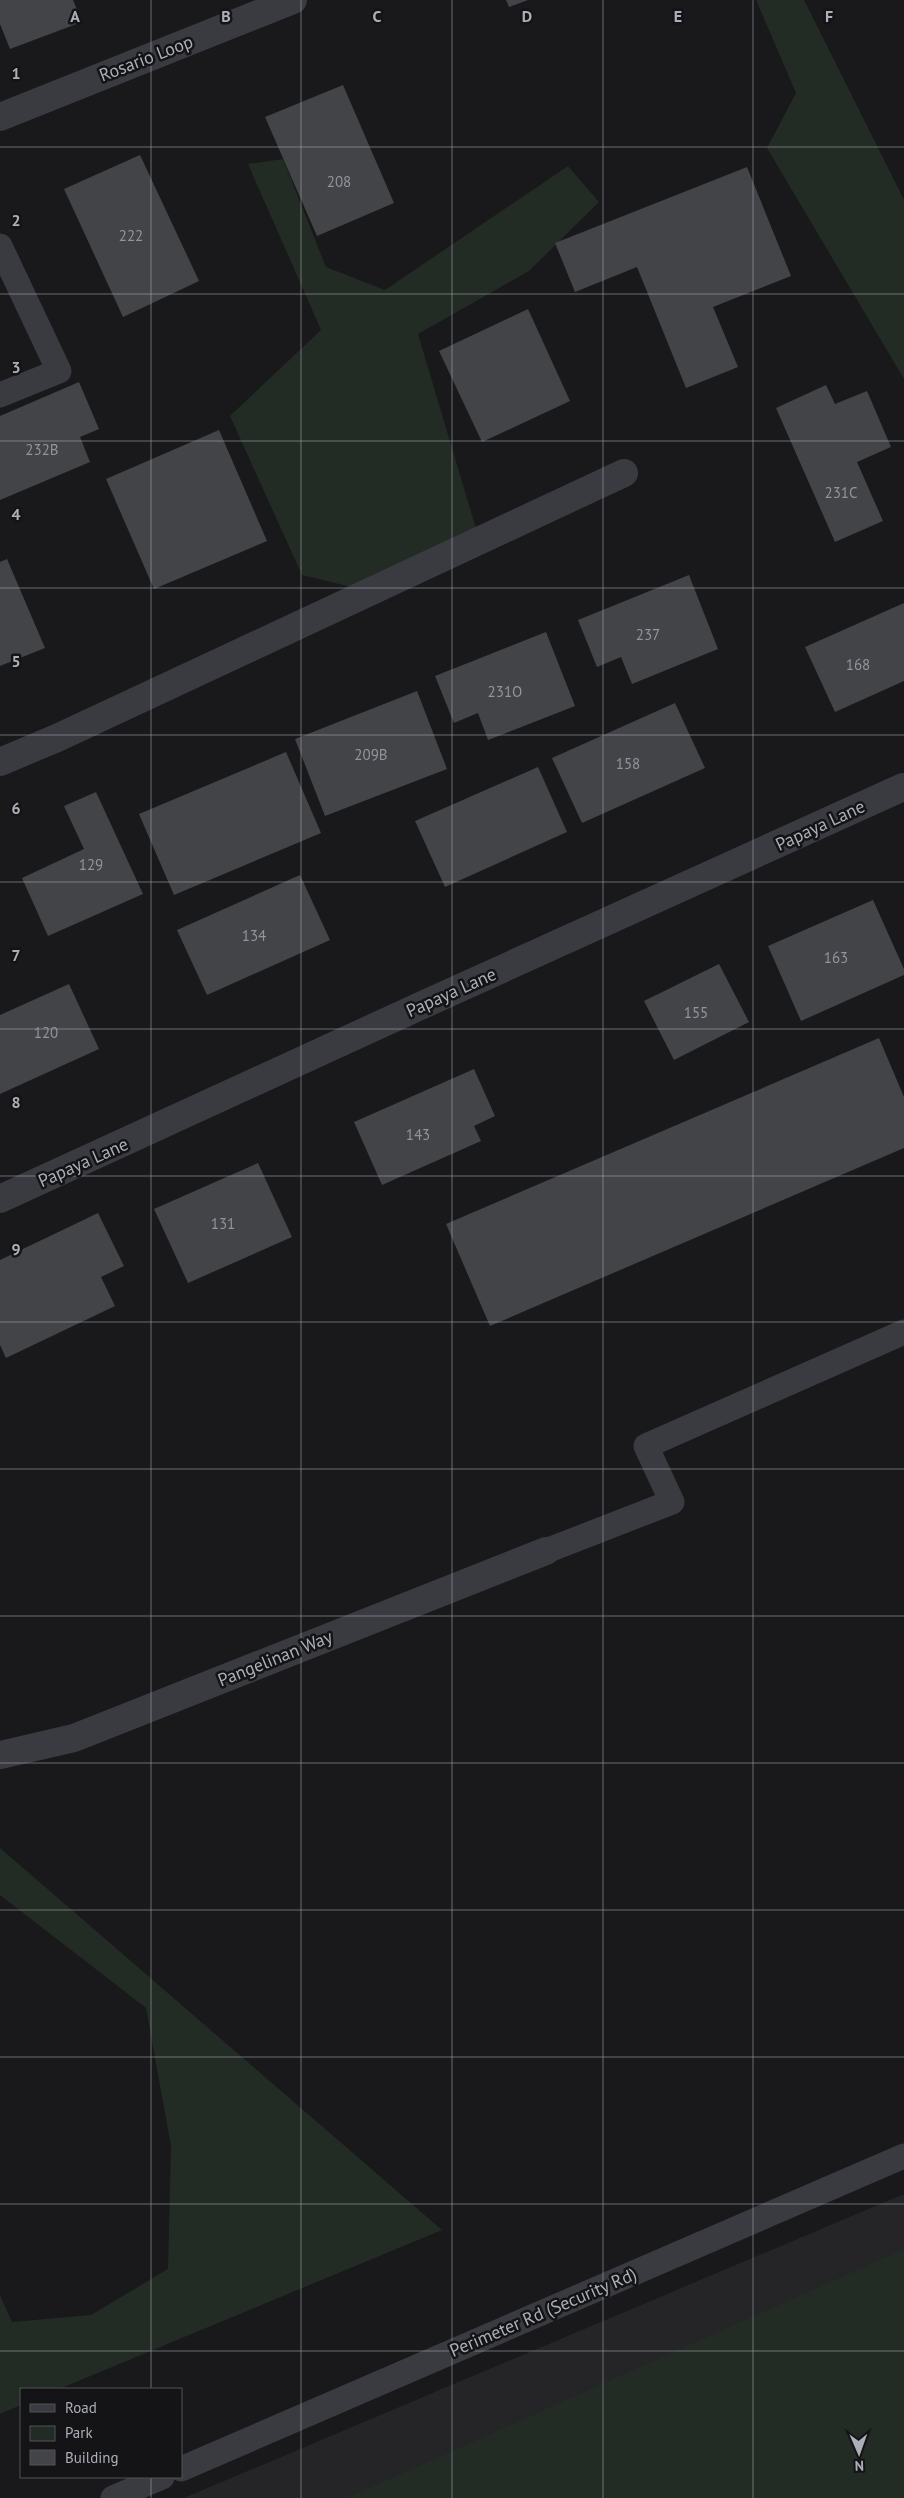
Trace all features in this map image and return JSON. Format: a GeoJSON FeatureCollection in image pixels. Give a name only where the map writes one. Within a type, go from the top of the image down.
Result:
{"type":"FeatureCollection","features":[{"type":"Feature","properties":{"kind":"street","name":"Rosario Loop"},"geometry":{"type":"LineString","coordinates":[[0,117],[293,0]]}},
{"type":"Feature","properties":{"kind":"street"},"geometry":{"type":"LineString","coordinates":[[0,762],[66,734],[624,473]]}},
{"type":"Feature","properties":{"kind":"street","name":"Papaya Lane"},"geometry":{"type":"LineString","coordinates":[[0,1199],[902,787]]}},
{"type":"Feature","properties":{"kind":"street","name":"Pangelinan Way"},"geometry":{"type":"LineString","coordinates":[[0,1755],[74,1738],[546,1551]]}},
{"type":"Feature","properties":{"kind":"lane"},"geometry":{"type":"LineString","coordinates":[[0,246],[59,371],[0,395]]}},
{"type":"Feature","properties":{"kind":"lane"},"geometry":{"type":"LineString","coordinates":[[546,1551],[672,1502],[646,1446],[904,1332]]}},
{"type":"Feature","properties":{"kind":"lane","name":"Perimeter Rd (Security Rd)"},"geometry":{"type":"LineString","coordinates":[[182,2469],[904,2156]]}},
{"type":"Feature","properties":{"kind":"lane"},"geometry":{"type":"LineString","coordinates":[[113,2498],[160,2478]]}},
{"type":"Feature","properties":{"kind":"shaded area"},"geometry":{"type":"Polygon","coordinates":[[[904,2194],[904,2498],[184,2498],[904,2194]]]}},
{"type":"Feature","properties":{"kind":"green space"},"geometry":{"type":"Polygon","coordinates":[[[756,0],[804,0],[904,200],[904,379],[767,148],[796,93],[756,0]]]}},
{"type":"Feature","properties":{"kind":"green space"},"geometry":{"type":"Polygon","coordinates":[[[283,159],[326,267],[385,290],[568,166],[599,202],[529,271],[418,334],[477,532],[368,591],[302,575],[230,416],[321,330],[248,164],[283,159]]]}},
{"type":"Feature","properties":{"kind":"green space"},"geometry":{"type":"Polygon","coordinates":[[[0,1848],[442,2230],[61,2388],[20,2388],[20,2405],[0,2414],[0,2295],[12,2322],[91,2315],[168,2269],[171,2146],[146,2008],[0,1895],[0,1848]]]}},
{"type":"Feature","properties":{"kind":"green space"},"geometry":{"type":"Polygon","coordinates":[[[904,2249],[904,2498],[347,2498],[904,2249]]]}},
{"type":"Feature","properties":{"kind":"building"},"geometry":{"type":"Polygon","coordinates":[[[0,0],[73,0],[82,22],[10,49],[0,24],[0,0]]]}},
{"type":"Feature","properties":{"kind":"building"},"geometry":{"type":"Polygon","coordinates":[[[506,0],[528,0],[509,7],[506,0]]]}},
{"type":"Feature","properties":{"kind":"building"},"geometry":{"type":"Polygon","coordinates":[[[343,85],[394,203],[317,236],[265,117],[343,85]]]}},
{"type":"Feature","properties":{"kind":"building"},"geometry":{"type":"Polygon","coordinates":[[[140,155],[199,281],[123,317],[64,189],[140,155]]]}},
{"type":"Feature","properties":{"kind":"building"},"geometry":{"type":"Polygon","coordinates":[[[747,167],[791,276],[713,307],[738,367],[686,388],[637,267],[575,292],[555,243],[747,167]]]}},
{"type":"Feature","properties":{"kind":"building"},"geometry":{"type":"Polygon","coordinates":[[[528,309],[570,401],[482,442],[439,351],[528,309]]]}},
{"type":"Feature","properties":{"kind":"building"},"geometry":{"type":"Polygon","coordinates":[[[79,382],[99,429],[80,437],[90,462],[0,500],[0,416],[79,382]]]}},
{"type":"Feature","properties":{"kind":"building"},"geometry":{"type":"Polygon","coordinates":[[[826,385],[835,404],[867,391],[891,447],[857,462],[883,521],[835,542],[776,408],[826,385]]]}},
{"type":"Feature","properties":{"kind":"building"},"geometry":{"type":"Polygon","coordinates":[[[219,430],[267,541],[154,589],[106,479],[219,430]]]}},
{"type":"Feature","properties":{"kind":"building"},"geometry":{"type":"Polygon","coordinates":[[[7,559],[45,648],[0,666],[0,562],[7,559]]]}},
{"type":"Feature","properties":{"kind":"building"},"geometry":{"type":"Polygon","coordinates":[[[689,575],[718,649],[632,684],[621,657],[597,667],[578,620],[689,575]]]}},
{"type":"Feature","properties":{"kind":"building"},"geometry":{"type":"Polygon","coordinates":[[[904,603],[904,681],[835,712],[805,647],[904,603]]]}},
{"type":"Feature","properties":{"kind":"building"},"geometry":{"type":"Polygon","coordinates":[[[546,632],[575,706],[488,740],[478,713],[454,723],[435,676],[546,632]]]}},
{"type":"Feature","properties":{"kind":"building"},"geometry":{"type":"Polygon","coordinates":[[[417,691],[447,769],[325,816],[295,739],[417,691]]]}},
{"type":"Feature","properties":{"kind":"building"},"geometry":{"type":"Polygon","coordinates":[[[675,703],[705,768],[582,823],[552,758],[675,703]]]}},
{"type":"Feature","properties":{"kind":"building"},"geometry":{"type":"Polygon","coordinates":[[[286,752],[321,833],[174,895],[139,814],[286,752]]]}},
{"type":"Feature","properties":{"kind":"building"},"geometry":{"type":"Polygon","coordinates":[[[538,767],[567,832],[445,887],[415,821],[538,767]]]}},
{"type":"Feature","properties":{"kind":"building"},"geometry":{"type":"Polygon","coordinates":[[[96,792],[143,894],[48,936],[22,878],[84,849],[64,806],[96,792]]]}},
{"type":"Feature","properties":{"kind":"building"},"geometry":{"type":"Polygon","coordinates":[[[300,875],[330,940],[207,995],[177,930],[300,875]]]}},
{"type":"Feature","properties":{"kind":"building"},"geometry":{"type":"Polygon","coordinates":[[[873,900],[904,969],[904,975],[801,1021],[768,946],[873,900]]]}},
{"type":"Feature","properties":{"kind":"building"},"geometry":{"type":"Polygon","coordinates":[[[719,964],[749,1022],[674,1060],[644,1001],[719,964]]]}},
{"type":"Feature","properties":{"kind":"building"},"geometry":{"type":"Polygon","coordinates":[[[69,984],[99,1049],[0,1094],[0,1015],[69,984]]]}},
{"type":"Feature","properties":{"kind":"building"},"geometry":{"type":"Polygon","coordinates":[[[879,1038],[904,1097],[904,1148],[490,1326],[446,1224],[879,1038]]]}},
{"type":"Feature","properties":{"kind":"building"},"geometry":{"type":"Polygon","coordinates":[[[474,1069],[495,1116],[474,1126],[481,1141],[382,1185],[354,1122],[474,1069]]]}},
{"type":"Feature","properties":{"kind":"building"},"geometry":{"type":"Polygon","coordinates":[[[258,1163],[292,1237],[188,1283],[154,1209],[258,1163]]]}},
{"type":"Feature","properties":{"kind":"building"},"geometry":{"type":"Polygon","coordinates":[[[98,1213],[124,1266],[101,1277],[115,1306],[6,1358],[0,1345],[0,1260],[98,1213]]]}}]}
